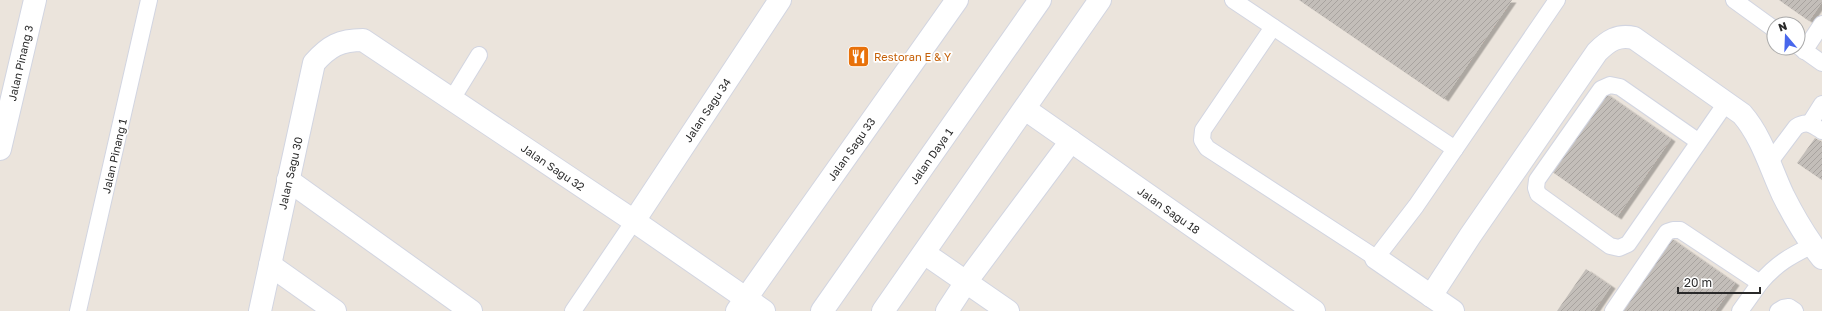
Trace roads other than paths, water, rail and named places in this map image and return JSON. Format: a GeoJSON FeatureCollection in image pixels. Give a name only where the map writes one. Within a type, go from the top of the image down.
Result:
{"type":"FeatureCollection","features":[{"type":"Feature","properties":{"kind":"street","name":"Jalan Pinang 3"},"geometry":{"type":"LineString","coordinates":[[0,149],[35,0]]}},
{"type":"Feature","properties":{"kind":"street","name":"Jalan Sagu 34"},"geometry":{"type":"LineString","coordinates":[[634,221],[780,0]]}},
{"type":"Feature","properties":{"kind":"street","name":"Jalan Sagu 33"},"geometry":{"type":"LineString","coordinates":[[741,305],[957,0]]}},
{"type":"Feature","properties":{"kind":"street","name":"Jalan Daya 1"},"geometry":{"type":"LineString","coordinates":[[822,311],[1040,0]]}},
{"type":"Feature","properties":{"kind":"street"},"geometry":{"type":"LineString","coordinates":[[884,311],[1100,0]]}},
{"type":"Feature","properties":{"kind":"street"},"geometry":{"type":"LineString","coordinates":[[1431,296],[1470,236],[1597,52],[1605,44],[1614,39],[1625,36],[1634,38],[1742,114],[1758,137],[1790,209],[1817,252]]}},
{"type":"Feature","properties":{"kind":"street","name":"Jalan Sagu 32"},"geometry":{"type":"LineString","coordinates":[[337,44],[351,40],[363,40],[634,221],[741,305],[764,311]]}},
{"type":"Feature","properties":{"kind":"street","name":"Jalan Sagu 30"},"geometry":{"type":"LineString","coordinates":[[260,311],[314,64],[324,52],[337,44]]}},
{"type":"Feature","properties":{"kind":"street","name":"Jalan Sagu 18"},"geometry":{"type":"LineString","coordinates":[[1025,109],[1314,311]]}},
{"type":"Feature","properties":{"kind":"street"},"geometry":{"type":"LineString","coordinates":[[947,311],[966,282],[1071,141]]}},
{"type":"Feature","properties":{"kind":"street"},"geometry":{"type":"LineString","coordinates":[[288,180],[471,311]]}},
{"type":"Feature","properties":{"kind":"street"},"geometry":{"type":"LineString","coordinates":[[924,253],[1008,311]]}},
{"type":"Feature","properties":{"kind":"street"},"geometry":{"type":"LineString","coordinates":[[1376,258],[1453,311]]}},
{"type":"Feature","properties":{"kind":"street"},"geometry":{"type":"LineString","coordinates":[[270,265],[335,311]]}},
{"type":"Feature","properties":{"kind":"lane","name":"Jalan Pinang 1"},"geometry":{"type":"LineString","coordinates":[[78,311],[149,0]]}},
{"type":"Feature","properties":{"kind":"lane"},"geometry":{"type":"LineString","coordinates":[[1233,0],[1455,149]]}},
{"type":"Feature","properties":{"kind":"lane"},"geometry":{"type":"LineString","coordinates":[[1273,27],[1203,130],[1202,140],[1207,148],[1376,258],[1416,206],[1557,0]]}},
{"type":"Feature","properties":{"kind":"lane"},"geometry":{"type":"LineString","coordinates":[[1734,0],[1766,23]]}},
{"type":"Feature","properties":{"kind":"lane"},"geometry":{"type":"LineString","coordinates":[[1806,42],[1822,24]]}},
{"type":"Feature","properties":{"kind":"lane"},"geometry":{"type":"LineString","coordinates":[[1806,52],[1822,63]]}},
{"type":"Feature","properties":{"kind":"lane"},"geometry":{"type":"LineString","coordinates":[[452,99],[479,54]]}},
{"type":"Feature","properties":{"kind":"lane"},"geometry":{"type":"LineString","coordinates":[[1699,142],[1620,87],[1610,85],[1601,89],[1538,180],[1536,188],[1538,194],[1610,246],[1619,248],[1628,244],[1699,142],[1726,103]]}},
{"type":"Feature","properties":{"kind":"lane"},"geometry":{"type":"LineString","coordinates":[[1769,163],[1796,127],[1802,124],[1816,127],[1822,104]]}},
{"type":"Feature","properties":{"kind":"lane"},"geometry":{"type":"LineString","coordinates":[[573,311],[634,221]]}},
{"type":"Feature","properties":{"kind":"lane"},"geometry":{"type":"LineString","coordinates":[[1613,311],[1666,232],[1673,230],[1680,230],[1760,283]]}},
{"type":"Feature","properties":{"kind":"lane"},"geometry":{"type":"LineString","coordinates":[[1740,311],[1772,268],[1785,259],[1817,252]]}},
{"type":"Feature","properties":{"kind":"lane"},"geometry":{"type":"LineString","coordinates":[[1778,311],[1789,307],[1794,311]]}},
{"type":"Feature","properties":{"kind":"place","name":"Restoran E & Y"},"geometry":{"type":"Point","coordinates":[859,56]}}]}
